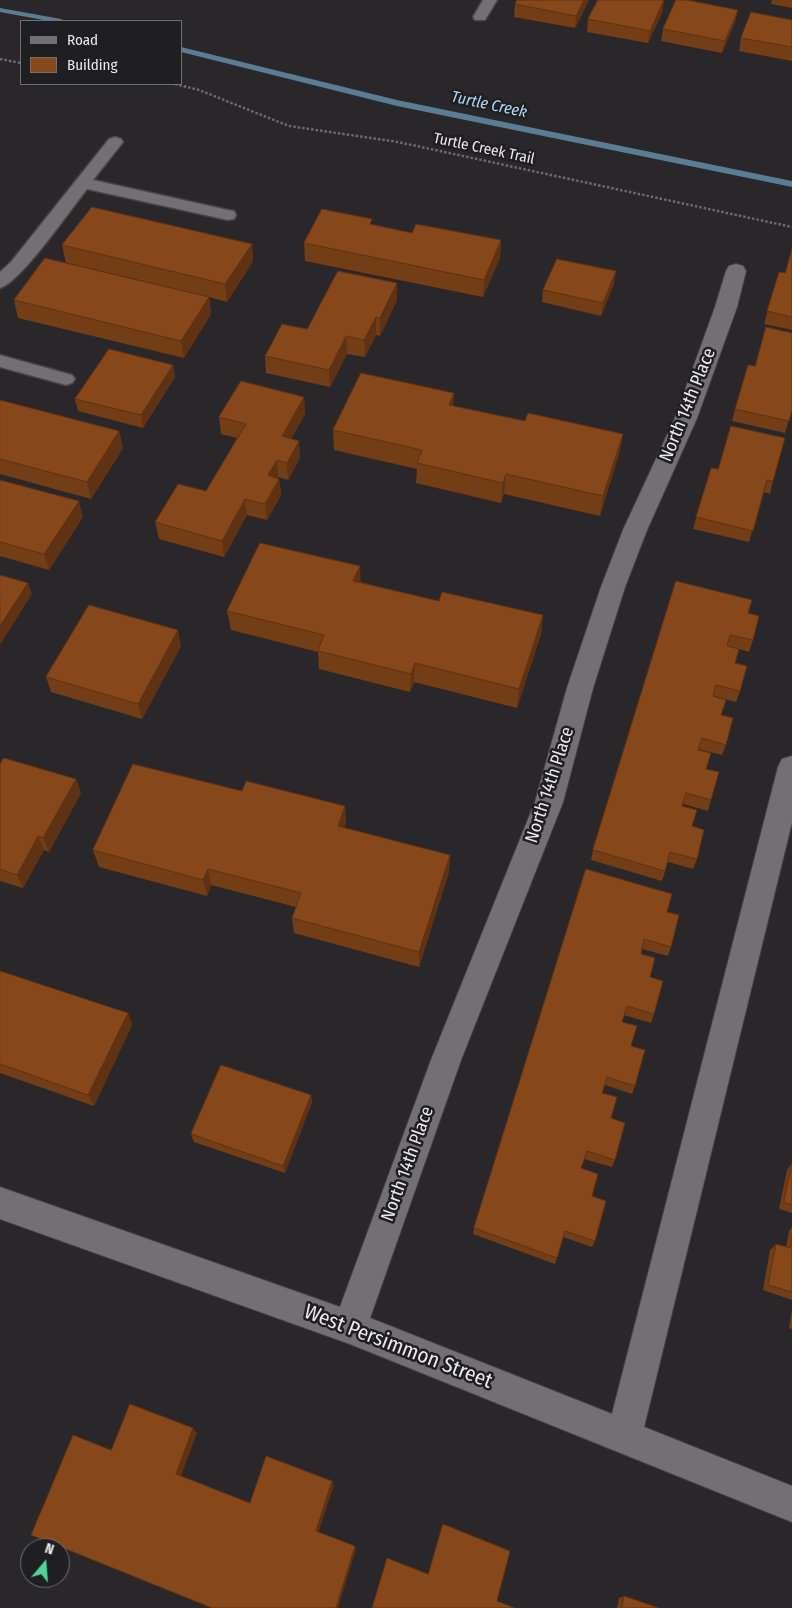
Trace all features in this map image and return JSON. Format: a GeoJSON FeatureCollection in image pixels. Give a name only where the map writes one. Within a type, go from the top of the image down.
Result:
{"type":"FeatureCollection","features":[{"type":"Feature","properties":{"kind":"street","name":"North 14th Place"},"geometry":{"type":"LineString","coordinates":[[350,1326],[446,1060],[549,802],[580,688],[613,587],[635,530],[686,418],[726,307],[736,270]]}},
{"type":"Feature","properties":{"kind":"street"},"geometry":{"type":"LineString","coordinates":[[624,1437],[792,768]]}},
{"type":"Feature","properties":{"kind":"street","name":"West Persimmon Street"},"geometry":{"type":"LineString","coordinates":[[0,1203],[350,1326],[792,1504]]}},
{"type":"Feature","properties":{"kind":"lane"},"geometry":{"type":"LineString","coordinates":[[480,17],[490,0]]}},
{"type":"Feature","properties":{"kind":"lane"},"geometry":{"type":"LineString","coordinates":[[0,282],[18,266],[115,142]]}},
{"type":"Feature","properties":{"kind":"lane"},"geometry":{"type":"LineString","coordinates":[[83,183],[228,215]]}},
{"type":"Feature","properties":{"kind":"lane"},"geometry":{"type":"LineString","coordinates":[[0,362],[66,379]]}},
{"type":"Feature","properties":{"kind":"path"},"geometry":{"type":"LineString","coordinates":[[0,59],[20,64]]}},
{"type":"Feature","properties":{"kind":"path","name":"Turtle Creek Trail"},"geometry":{"type":"LineString","coordinates":[[179,85],[199,90],[289,126],[398,142],[792,227]]}},
{"type":"Feature","properties":{"kind":"building"},"geometry":{"type":"Polygon","coordinates":[[[517,0],[584,0],[576,16],[515,4],[517,0]]]}},
{"type":"Feature","properties":{"kind":"building"},"geometry":{"type":"Polygon","coordinates":[[[598,0],[664,0],[650,31],[588,19],[598,0]]]}},
{"type":"Feature","properties":{"kind":"building"},"geometry":{"type":"Polygon","coordinates":[[[676,0],[687,0],[738,10],[725,41],[663,29],[676,0]]]}},
{"type":"Feature","properties":{"kind":"building"},"geometry":{"type":"Polygon","coordinates":[[[751,12],[792,20],[792,47],[741,38],[751,12]]]}},
{"type":"Feature","properties":{"kind":"building"},"geometry":{"type":"Polygon","coordinates":[[[92,207],[252,244],[225,284],[62,245],[92,207]]]}},
{"type":"Feature","properties":{"kind":"building"},"geometry":{"type":"Polygon","coordinates":[[[322,209],[372,219],[370,224],[412,233],[416,224],[501,240],[484,280],[304,243],[322,209]]]}},
{"type":"Feature","properties":{"kind":"building"},"geometry":{"type":"Polygon","coordinates":[[[792,249],[792,317],[767,311],[779,272],[785,273],[792,249]]]}},
{"type":"Feature","properties":{"kind":"building"},"geometry":{"type":"Polygon","coordinates":[[[45,258],[209,297],[181,341],[14,300],[45,258]]]}},
{"type":"Feature","properties":{"kind":"building"},"geometry":{"type":"Polygon","coordinates":[[[557,259],[616,271],[603,303],[543,290],[557,259]]]}},
{"type":"Feature","properties":{"kind":"building"},"geometry":{"type":"Polygon","coordinates":[[[338,271],[397,283],[380,318],[376,317],[364,340],[346,336],[329,370],[265,356],[282,324],[307,329],[338,271]]]}},
{"type":"Feature","properties":{"kind":"building"},"geometry":{"type":"Polygon","coordinates":[[[766,327],[792,333],[792,410],[789,421],[735,409],[748,365],[755,366],[766,327]]]}},
{"type":"Feature","properties":{"kind":"building"},"geometry":{"type":"Polygon","coordinates":[[[109,349],[173,365],[141,415],[75,399],[109,349]]]}},
{"type":"Feature","properties":{"kind":"building"},"geometry":{"type":"Polygon","coordinates":[[[361,373],[454,393],[449,405],[525,421],[528,413],[623,434],[603,496],[506,474],[503,483],[417,463],[422,450],[333,430],[361,373]]]}},
{"type":"Feature","properties":{"kind":"building"},"geometry":{"type":"Polygon","coordinates":[[[241,381],[304,397],[282,436],[299,441],[287,463],[277,460],[268,475],[279,479],[265,504],[245,499],[222,541],[155,522],[178,484],[206,491],[246,424],[219,417],[241,381]]]}},
{"type":"Feature","properties":{"kind":"building"},"geometry":{"type":"Polygon","coordinates":[[[0,400],[119,431],[87,482],[0,459],[0,400]]]}},
{"type":"Feature","properties":{"kind":"building"},"geometry":{"type":"Polygon","coordinates":[[[731,426],[785,438],[773,481],[767,480],[753,531],[696,517],[711,468],[718,469],[731,426]]]}},
{"type":"Feature","properties":{"kind":"building"},"geometry":{"type":"Polygon","coordinates":[[[0,480],[79,501],[44,554],[0,542],[0,480]]]}},
{"type":"Feature","properties":{"kind":"building"},"geometry":{"type":"Polygon","coordinates":[[[260,543],[360,566],[353,581],[439,601],[442,592],[543,615],[519,689],[415,663],[411,674],[318,651],[324,635],[227,611],[260,543]]]}},
{"type":"Feature","properties":{"kind":"building"},"geometry":{"type":"Polygon","coordinates":[[[0,575],[28,583],[0,626],[0,575]]]}},
{"type":"Feature","properties":{"kind":"building"},"geometry":{"type":"Polygon","coordinates":[[[676,581],[752,600],[748,613],[759,616],[753,640],[730,635],[727,646],[739,649],[735,663],[747,666],[740,691],[716,685],[713,696],[726,700],[721,715],[733,718],[726,745],[702,738],[698,750],[711,753],[706,769],[719,772],[711,800],[686,793],[682,806],[697,810],[692,826],[704,830],[697,859],[670,852],[665,871],[593,850],[676,581]]]}},
{"type":"Feature","properties":{"kind":"building"},"geometry":{"type":"Polygon","coordinates":[[[89,605],[178,630],[138,704],[46,677],[89,605]]]}},
{"type":"Feature","properties":{"kind":"building"},"geometry":{"type":"Polygon","coordinates":[[[4,758],[76,779],[43,838],[38,836],[17,875],[0,869],[0,764],[4,758]]]}},
{"type":"Feature","properties":{"kind":"building"},"geometry":{"type":"Polygon","coordinates":[[[133,764],[242,791],[246,781],[345,806],[338,826],[450,855],[419,952],[292,918],[301,893],[208,869],[203,880],[93,850],[133,764]]]}},
{"type":"Feature","properties":{"kind":"building"},"geometry":{"type":"Polygon","coordinates":[[[586,869],[672,894],[667,912],[679,915],[671,947],[644,939],[641,954],[655,958],[650,977],[663,981],[654,1014],[627,1006],[622,1022],[637,1026],[631,1046],[645,1050],[635,1086],[607,1077],[602,1093],[617,1097],[611,1118],[625,1123],[615,1160],[587,1151],[581,1168],[598,1174],[592,1196],[606,1201],[595,1241],[565,1231],[557,1258],[474,1228],[586,869]]]}},
{"type":"Feature","properties":{"kind":"building"},"geometry":{"type":"Polygon","coordinates":[[[0,971],[128,1013],[88,1095],[0,1064],[0,971]]]}},
{"type":"Feature","properties":{"kind":"building"},"geometry":{"type":"Polygon","coordinates":[[[221,1065],[311,1095],[283,1166],[191,1134],[221,1065]]]}},
{"type":"Feature","properties":{"kind":"building"},"geometry":{"type":"Polygon","coordinates":[[[792,1163],[792,1205],[784,1202],[792,1163]]]}},
{"type":"Feature","properties":{"kind":"building"},"geometry":{"type":"Polygon","coordinates":[[[792,1238],[792,1292],[768,1285],[776,1244],[790,1248],[792,1238]]]}},
{"type":"Feature","properties":{"kind":"building"},"geometry":{"type":"Polygon","coordinates":[[[130,1404],[193,1428],[176,1474],[250,1503],[266,1456],[332,1481],[316,1531],[355,1546],[336,1608],[212,1608],[70,1551],[70,1538],[38,1538],[31,1535],[73,1435],[111,1450],[130,1404]]]}},
{"type":"Feature","properties":{"kind":"building"},"geometry":{"type":"Polygon","coordinates":[[[443,1524],[510,1551],[497,1601],[515,1608],[372,1608],[387,1558],[428,1574],[443,1524]]]}},
{"type":"Feature","properties":{"kind":"building"},"geometry":{"type":"Polygon","coordinates":[[[624,1596],[659,1608],[622,1608],[624,1596]]]}},
{"type":"Feature","properties":{"kind":"waterway","name":"Turtle Creek"},"geometry":{"type":"LineString","coordinates":[[0,10],[55,20]]}},
{"type":"Feature","properties":{"kind":"waterway","name":"Turtle Creek"},"geometry":{"type":"LineString","coordinates":[[182,49],[397,103],[792,184]]}}]}
